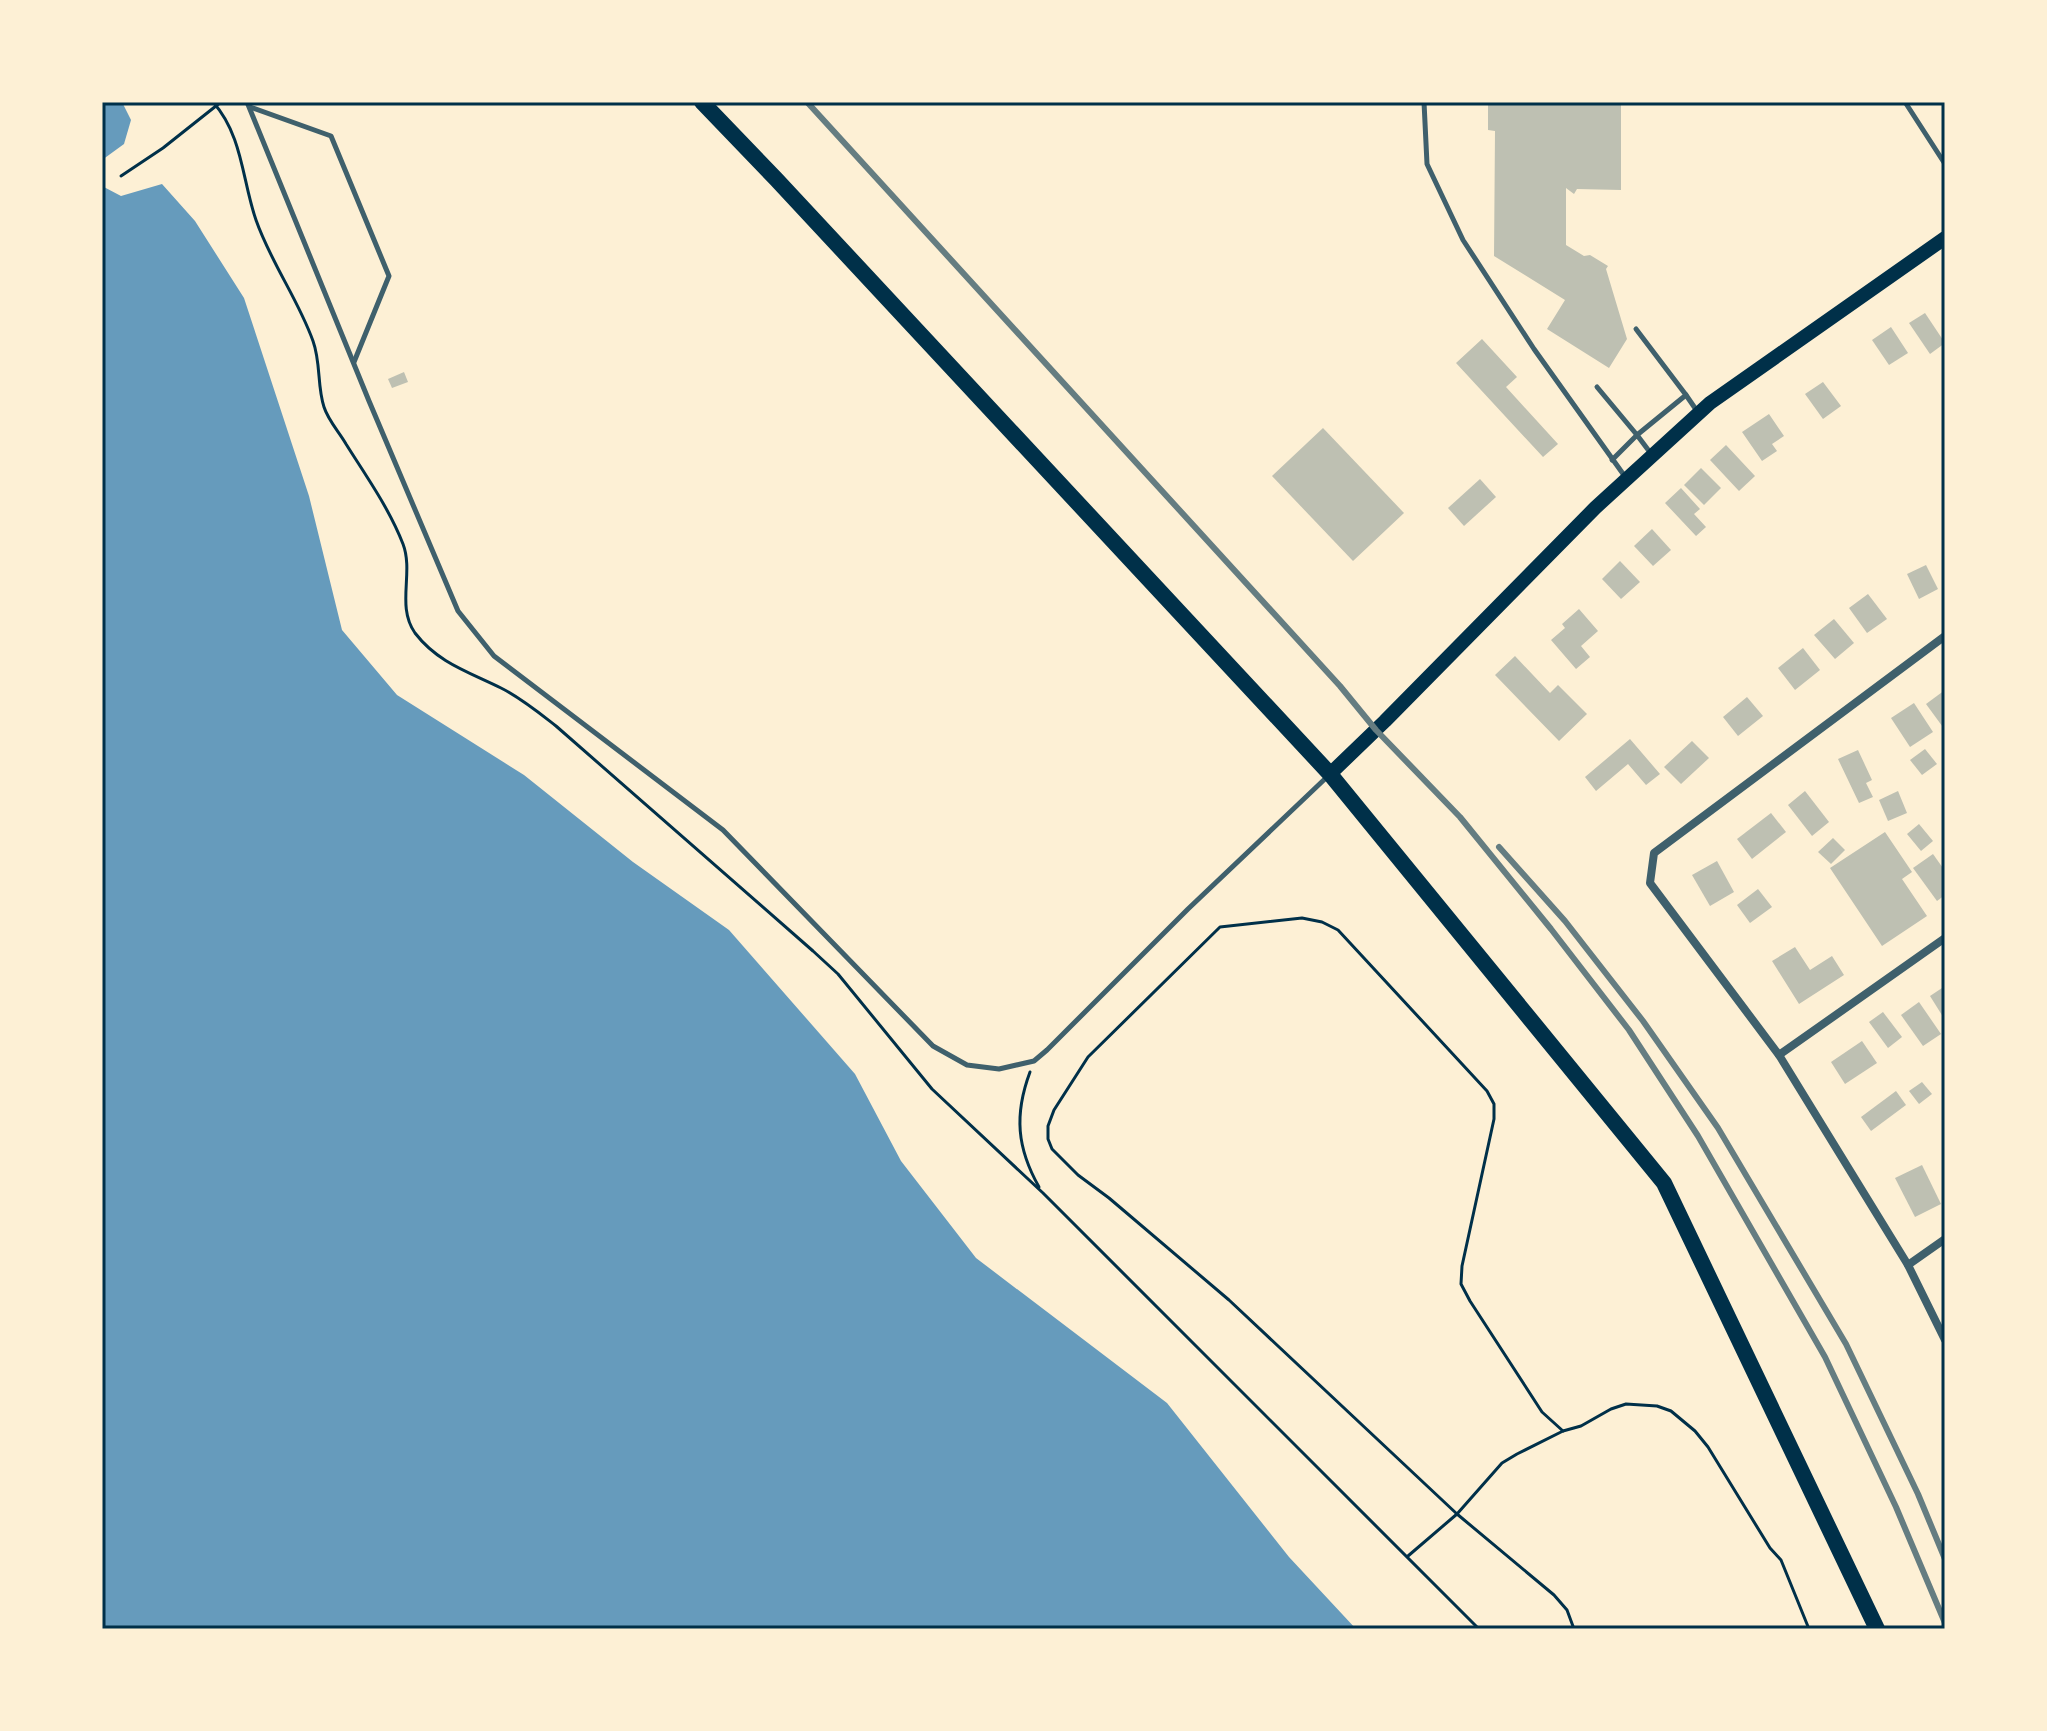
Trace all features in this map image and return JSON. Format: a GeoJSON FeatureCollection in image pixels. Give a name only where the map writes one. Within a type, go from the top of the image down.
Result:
{"type":"FeatureCollection","features":[{"type":"Feature","properties":{"kind":"main road"},"geometry":{"type":"LineString","coordinates":[[702,102],[1330,774],[1664,1183],[1877,1629]]}},
{"type":"Feature","properties":{"kind":"main road"},"geometry":{"type":"LineString","coordinates":[[1330,774],[1595,508],[1710,403],[1945,238]]}},
{"type":"Feature","properties":{"kind":"street"},"geometry":{"type":"LineString","coordinates":[[1945,636],[1654,853],[1650,883],[1779,1055],[1908,1265],[1945,1340]]}},
{"type":"Feature","properties":{"kind":"street"},"geometry":{"type":"LineString","coordinates":[[1779,1055],[1945,938]]}},
{"type":"Feature","properties":{"kind":"street"},"geometry":{"type":"LineString","coordinates":[[1908,1265],[1945,1239]]}},
{"type":"Feature","properties":{"kind":"lane"},"geometry":{"type":"LineString","coordinates":[[1424,102],[1427,164],[1463,240],[1534,349],[1626,479]]}},
{"type":"Feature","properties":{"kind":"lane"},"geometry":{"type":"LineString","coordinates":[[1905,102],[1945,164]]}},
{"type":"Feature","properties":{"kind":"lane"},"geometry":{"type":"LineString","coordinates":[[248,104],[458,611],[494,656],[723,830],[933,1046],[967,1065],[999,1069],[1034,1061],[1330,774]]}},
{"type":"Feature","properties":{"kind":"lane"},"geometry":{"type":"LineString","coordinates":[[248,104],[331,136],[389,276],[354,364]]}},
{"type":"Feature","properties":{"kind":"lane"},"geometry":{"type":"LineString","coordinates":[[1636,329],[1700,413]]}},
{"type":"Feature","properties":{"kind":"lane"},"geometry":{"type":"LineString","coordinates":[[1597,387],[1653,456]]}},
{"type":"Feature","properties":{"kind":"lane"},"geometry":{"type":"LineString","coordinates":[[1612,460],[1686,395]]}},
{"type":"Feature","properties":{"kind":"path"},"geometry":{"type":"LineString","coordinates":[[121,176],[163,148],[221,102]]}},
{"type":"Feature","properties":{"kind":"path"},"geometry":{"type":"LineString","coordinates":[[1563,1431],[1542,1412],[1461,1284],[1462,1266],[1494,1119],[1494,1104],[1487,1091],[1338,930],[1322,922],[1302,918],[1220,927],[1088,1057],[1054,1110],[1048,1126],[1052,1149],[1078,1175],[1229,1300],[1457,1514],[1554,1595],[1567,1610],[1574,1629]]}},
{"type":"Feature","properties":{"kind":"path"},"geometry":{"type":"LineString","coordinates":[[1034,1061],[1023,1092],[1019,1125],[1028,1168],[1043,1193]]}},
{"type":"Feature","properties":{"kind":"path"},"geometry":{"type":"LineString","coordinates":[[1408,1556],[1457,1514],[1502,1463],[1611,1409],[1626,1404],[1657,1406],[1682,1419],[1708,1447],[1770,1548],[1781,1560],[1809,1629]]}},
{"type":"Feature","properties":{"kind":"water"},"geometry":{"type":"Polygon","coordinates":[[[102,102],[122,102],[131,120],[124,144],[102,160],[102,102]]]}},
{"type":"Feature","properties":{"kind":"water"},"geometry":{"type":"Polygon","coordinates":[[[162,184],[195,221],[244,298],[309,496],[342,630],[397,695],[524,775],[633,862],[729,930],[855,1074],[901,1161],[976,1258],[1167,1403],[1289,1557],[1356,1629],[102,1629],[102,186],[121,196],[162,184]]]}},
{"type":"Feature","properties":{"kind":"building"},"geometry":{"type":"Polygon","coordinates":[[[1488,102],[1621,102],[1621,190],[1577,189],[1574,194],[1566,188],[1566,245],[1608,266],[1606,269],[1627,339],[1609,368],[1547,329],[1565,300],[1494,256],[1495,131],[1488,130],[1488,102]]]}},
{"type":"Feature","properties":{"kind":"building"},"geometry":{"type":"Polygon","coordinates":[[[1925,313],[1945,343],[1930,354],[1909,323],[1925,313]]]}},
{"type":"Feature","properties":{"kind":"building"},"geometry":{"type":"Polygon","coordinates":[[[1891,327],[1908,353],[1889,365],[1872,340],[1891,327]]]}},
{"type":"Feature","properties":{"kind":"building"},"geometry":{"type":"Polygon","coordinates":[[[1482,339],[1517,377],[1506,387],[1558,444],[1543,457],[1456,363],[1482,339]]]}},
{"type":"Feature","properties":{"kind":"building"},"geometry":{"type":"Polygon","coordinates":[[[404,372],[408,382],[392,388],[388,379],[404,372]]]}},
{"type":"Feature","properties":{"kind":"building"},"geometry":{"type":"Polygon","coordinates":[[[1823,382],[1841,406],[1823,419],[1805,394],[1823,382]]]}},
{"type":"Feature","properties":{"kind":"building"},"geometry":{"type":"Polygon","coordinates":[[[1769,414],[1784,436],[1772,444],[1777,451],[1762,461],[1742,432],[1769,414]]]}},
{"type":"Feature","properties":{"kind":"building"},"geometry":{"type":"Polygon","coordinates":[[[1323,428],[1404,513],[1353,561],[1272,476],[1323,428]]]}},
{"type":"Feature","properties":{"kind":"building"},"geometry":{"type":"Polygon","coordinates":[[[1726,445],[1755,476],[1739,491],[1710,460],[1726,445]]]}},
{"type":"Feature","properties":{"kind":"building"},"geometry":{"type":"Polygon","coordinates":[[[1701,468],[1721,488],[1704,505],[1684,485],[1701,468]]]}},
{"type":"Feature","properties":{"kind":"building"},"geometry":{"type":"Polygon","coordinates":[[[1480,479],[1496,497],[1464,526],[1448,508],[1480,479]]]}},
{"type":"Feature","properties":{"kind":"building"},"geometry":{"type":"Polygon","coordinates":[[[1681,488],[1700,509],[1694,514],[1706,527],[1696,536],[1665,503],[1681,488]]]}},
{"type":"Feature","properties":{"kind":"building"},"geometry":{"type":"Polygon","coordinates":[[[1652,529],[1671,550],[1653,566],[1634,546],[1652,529]]]}},
{"type":"Feature","properties":{"kind":"building"},"geometry":{"type":"Polygon","coordinates":[[[1620,561],[1640,582],[1621,599],[1602,579],[1620,561]]]}},
{"type":"Feature","properties":{"kind":"building"},"geometry":{"type":"Polygon","coordinates":[[[1926,565],[1938,589],[1919,599],[1907,574],[1926,565]]]}},
{"type":"Feature","properties":{"kind":"building"},"geometry":{"type":"Polygon","coordinates":[[[1868,594],[1887,619],[1867,633],[1849,608],[1868,594]]]}},
{"type":"Feature","properties":{"kind":"building"},"geometry":{"type":"Polygon","coordinates":[[[1579,609],[1598,631],[1581,646],[1590,657],[1576,669],[1551,640],[1565,628],[1562,624],[1579,609]]]}},
{"type":"Feature","properties":{"kind":"building"},"geometry":{"type":"Polygon","coordinates":[[[1834,619],[1854,643],[1835,659],[1814,635],[1834,619]]]}},
{"type":"Feature","properties":{"kind":"building"},"geometry":{"type":"Polygon","coordinates":[[[1803,648],[1820,670],[1795,690],[1778,668],[1803,648]]]}},
{"type":"Feature","properties":{"kind":"building"},"geometry":{"type":"Polygon","coordinates":[[[1515,656],[1550,693],[1558,685],[1587,714],[1559,741],[1495,675],[1515,656]]]}},
{"type":"Feature","properties":{"kind":"building"},"geometry":{"type":"Polygon","coordinates":[[[1945,690],[1945,730],[1926,704],[1945,690]]]}},
{"type":"Feature","properties":{"kind":"building"},"geometry":{"type":"Polygon","coordinates":[[[1747,697],[1763,716],[1738,736],[1723,717],[1747,697]]]}},
{"type":"Feature","properties":{"kind":"building"},"geometry":{"type":"Polygon","coordinates":[[[1914,703],[1933,732],[1910,747],[1891,718],[1914,703]]]}},
{"type":"Feature","properties":{"kind":"building"},"geometry":{"type":"Polygon","coordinates":[[[1630,739],[1660,774],[1646,785],[1628,764],[1596,791],[1585,777],[1630,739]]]}},
{"type":"Feature","properties":{"kind":"building"},"geometry":{"type":"Polygon","coordinates":[[[1692,741],[1709,758],[1681,784],[1664,767],[1692,741]]]}},
{"type":"Feature","properties":{"kind":"building"},"geometry":{"type":"Polygon","coordinates":[[[1925,749],[1937,764],[1922,775],[1910,760],[1925,749]]]}},
{"type":"Feature","properties":{"kind":"building"},"geometry":{"type":"Polygon","coordinates":[[[1858,750],[1872,780],[1866,783],[1873,797],[1859,803],[1838,759],[1858,750]]]}},
{"type":"Feature","properties":{"kind":"building"},"geometry":{"type":"Polygon","coordinates":[[[1805,791],[1829,822],[1812,836],[1788,805],[1805,791]]]}},
{"type":"Feature","properties":{"kind":"building"},"geometry":{"type":"Polygon","coordinates":[[[1898,791],[1907,813],[1888,821],[1879,800],[1898,791]]]}},
{"type":"Feature","properties":{"kind":"building"},"geometry":{"type":"Polygon","coordinates":[[[1771,813],[1786,832],[1752,859],[1737,839],[1771,813]]]}},
{"type":"Feature","properties":{"kind":"building"},"geometry":{"type":"Polygon","coordinates":[[[1919,824],[1933,841],[1921,851],[1907,834],[1919,824]]]}},
{"type":"Feature","properties":{"kind":"building"},"geometry":{"type":"Polygon","coordinates":[[[1885,832],[1912,872],[1902,879],[1927,916],[1882,946],[1830,868],[1885,832]]]}},
{"type":"Feature","properties":{"kind":"building"},"geometry":{"type":"Polygon","coordinates":[[[1833,838],[1845,850],[1831,864],[1818,852],[1833,838]]]}},
{"type":"Feature","properties":{"kind":"building"},"geometry":{"type":"Polygon","coordinates":[[[1933,854],[1945,871],[1945,895],[1937,901],[1913,868],[1933,854]]]}},
{"type":"Feature","properties":{"kind":"building"},"geometry":{"type":"Polygon","coordinates":[[[1717,861],[1734,892],[1710,906],[1692,875],[1717,861]]]}},
{"type":"Feature","properties":{"kind":"building"},"geometry":{"type":"Polygon","coordinates":[[[1758,889],[1772,907],[1750,923],[1737,905],[1758,889]]]}},
{"type":"Feature","properties":{"kind":"building"},"geometry":{"type":"Polygon","coordinates":[[[1795,947],[1810,970],[1832,956],[1844,975],[1799,1004],[1772,961],[1795,947]]]}},
{"type":"Feature","properties":{"kind":"building"},"geometry":{"type":"Polygon","coordinates":[[[1945,986],[1945,1020],[1930,996],[1945,986]]]}},
{"type":"Feature","properties":{"kind":"building"},"geometry":{"type":"Polygon","coordinates":[[[1919,1002],[1941,1034],[1923,1046],[1901,1015],[1919,1002]]]}},
{"type":"Feature","properties":{"kind":"building"},"geometry":{"type":"Polygon","coordinates":[[[1883,1012],[1902,1037],[1888,1048],[1869,1022],[1883,1012]]]}},
{"type":"Feature","properties":{"kind":"building"},"geometry":{"type":"Polygon","coordinates":[[[1862,1041],[1877,1063],[1845,1084],[1831,1062],[1862,1041]]]}},
{"type":"Feature","properties":{"kind":"building"},"geometry":{"type":"Polygon","coordinates":[[[1922,1082],[1932,1094],[1919,1104],[1909,1091],[1922,1082]]]}},
{"type":"Feature","properties":{"kind":"building"},"geometry":{"type":"Polygon","coordinates":[[[1896,1091],[1906,1105],[1871,1131],[1861,1117],[1896,1091]]]}},
{"type":"Feature","properties":{"kind":"building"},"geometry":{"type":"Polygon","coordinates":[[[1922,1165],[1941,1204],[1915,1217],[1895,1178],[1922,1165]]]}},
{"type":"Feature","properties":{"kind":"railway"},"geometry":{"type":"LineString","coordinates":[[807,102],[1340,686],[1376,730],[1460,817],[1629,1030],[1698,1136],[1825,1357],[1896,1507],[1945,1623]]}},
{"type":"Feature","properties":{"kind":"railway"},"geometry":{"type":"LineString","coordinates":[[1499,847],[1565,921],[1643,1021],[1718,1128],[1846,1344],[1918,1494],[1945,1559]]}}]}
